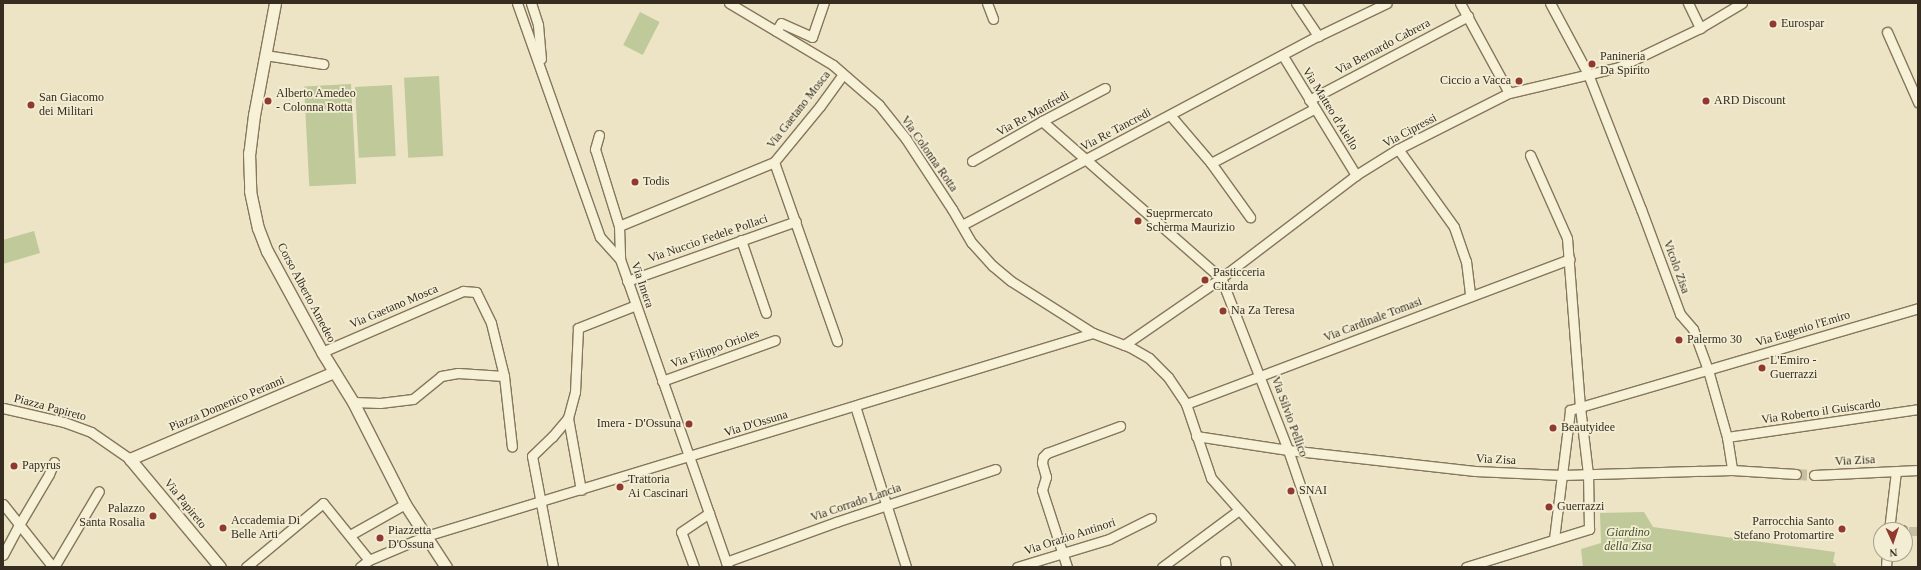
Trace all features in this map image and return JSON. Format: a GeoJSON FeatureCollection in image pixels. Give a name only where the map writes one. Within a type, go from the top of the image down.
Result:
{"type":"FeatureCollection","features":[{"type":"Feature","properties":{"kind":"street","name":"Corso Alberto Amedeo"},"geometry":{"type":"LineString","coordinates":[[276,3],[265,55],[249,153],[250,191],[253,210],[267,250],[322,352],[353,402],[405,504],[446,567]]}},
{"type":"Feature","properties":{"kind":"street","name":"Via Imera"},"geometry":{"type":"LineString","coordinates":[[517,3],[600,237],[620,259],[727,564]]}},
{"type":"Feature","properties":{"kind":"street"},"geometry":{"type":"LineString","coordinates":[[531,3],[538,25],[542,73]]}},
{"type":"Feature","properties":{"kind":"street","name":"Via Colonna Rotta"},"geometry":{"type":"LineString","coordinates":[[729,3],[833,65],[879,105],[906,139],[962,225],[972,243],[1011,281],[1093,333],[1124,345],[1149,358],[1168,377],[1186,404],[1211,478],[1290,567]]}},
{"type":"Feature","properties":{"kind":"street"},"geometry":{"type":"LineString","coordinates":[[776,31],[781,23],[812,37],[824,3]]}},
{"type":"Feature","properties":{"kind":"street"},"geometry":{"type":"LineString","coordinates":[[987,3],[993,19]]}},
{"type":"Feature","properties":{"kind":"street"},"geometry":{"type":"LineString","coordinates":[[1296,3],[1318,36]]}},
{"type":"Feature","properties":{"kind":"street","name":"Via Re Tancredi"},"geometry":{"type":"LineString","coordinates":[[962,225],[1283,56],[1318,36],[1387,3]]}},
{"type":"Feature","properties":{"kind":"street"},"geometry":{"type":"LineString","coordinates":[[1460,3],[1509,93]]}},
{"type":"Feature","properties":{"kind":"street","name":"Vicolo Zisa"},"geometry":{"type":"LineString","coordinates":[[1550,3],[1588,74],[1642,209],[1680,314],[1693,329],[1708,370],[1727,437],[1732,470]]}},
{"type":"Feature","properties":{"kind":"street"},"geometry":{"type":"LineString","coordinates":[[1688,3],[1700,28]]}},
{"type":"Feature","properties":{"kind":"street","name":"Via Cipressi"},"geometry":{"type":"LineString","coordinates":[[1124,345],[1222,278],[1356,175],[1398,149],[1509,93],[1619,66],[1700,28],[1742,3]]}},
{"type":"Feature","properties":{"kind":"street","name":"Via Bernardo Cabrera"},"geometry":{"type":"LineString","coordinates":[[1211,163],[1468,16]]}},
{"type":"Feature","properties":{"kind":"street"},"geometry":{"type":"LineString","coordinates":[[1887,32],[1918,102]]}},
{"type":"Feature","properties":{"kind":"street"},"geometry":{"type":"LineString","coordinates":[[265,55],[323,64]]}},
{"type":"Feature","properties":{"kind":"street","name":"Via Matteo d'Aiello"},"geometry":{"type":"LineString","coordinates":[[1283,56],[1311,105],[1356,175]]}},
{"type":"Feature","properties":{"kind":"street","name":"Via Gaetano Mosca"},"geometry":{"type":"LineString","coordinates":[[619,226],[774,162],[820,106],[843,74]]}},
{"type":"Feature","properties":{"kind":"street","name":"Via Re Manfredi"},"geometry":{"type":"LineString","coordinates":[[972,162],[1042,121],[1105,88]]}},
{"type":"Feature","properties":{"kind":"street"},"geometry":{"type":"LineString","coordinates":[[1170,115],[1211,163],[1250,217]]}},
{"type":"Feature","properties":{"kind":"street"},"geometry":{"type":"LineString","coordinates":[[1042,121],[1222,278]]}},
{"type":"Feature","properties":{"kind":"street"},"geometry":{"type":"LineString","coordinates":[[599,135],[595,148],[619,226],[620,259]]}},
{"type":"Feature","properties":{"kind":"street"},"geometry":{"type":"LineString","coordinates":[[1398,149],[1454,227],[1466,261],[1470,296]]}},
{"type":"Feature","properties":{"kind":"street"},"geometry":{"type":"LineString","coordinates":[[1466,567],[1589,529],[1588,474],[1580,407],[1567,238],[1530,155]]}},
{"type":"Feature","properties":{"kind":"street"},"geometry":{"type":"LineString","coordinates":[[774,162],[838,341]]}},
{"type":"Feature","properties":{"kind":"street","name":"Via Nuccio Fedele Pollaci"},"geometry":{"type":"LineString","coordinates":[[627,281],[796,221]]}},
{"type":"Feature","properties":{"kind":"street","name":"Via Filippo Orioles"},"geometry":{"type":"LineString","coordinates":[[741,240],[766,314]]}},
{"type":"Feature","properties":{"kind":"street","name":"Via Cardinale Tomasi"},"geometry":{"type":"LineString","coordinates":[[1186,404],[1569,259]]}},
{"type":"Feature","properties":{"kind":"street","name":"Via Silvio Pellico"},"geometry":{"type":"LineString","coordinates":[[1222,278],[1288,450],[1328,567]]}},
{"type":"Feature","properties":{"kind":"street","name":"Via Gaetano Mosca"},"geometry":{"type":"LineString","coordinates":[[322,352],[463,291],[476,292],[491,323],[504,376]]}},
{"type":"Feature","properties":{"kind":"street"},"geometry":{"type":"LineString","coordinates":[[553,567],[532,456],[552,437],[568,418],[575,392],[578,328],[636,305]]}},
{"type":"Feature","properties":{"kind":"street","name":"Via Eugenio l'Emiro"},"geometry":{"type":"LineString","coordinates":[[1580,407],[1918,308]]}},
{"type":"Feature","properties":{"kind":"street","name":"Via D'Ossuna"},"geometry":{"type":"LineString","coordinates":[[360,567],[369,560],[426,536],[1093,333]]}},
{"type":"Feature","properties":{"kind":"street","name":"Via Filippo Orioles"},"geometry":{"type":"LineString","coordinates":[[662,381],[775,340]]}},
{"type":"Feature","properties":{"kind":"street","name":"Piazza Domenico Peranni"},"geometry":{"type":"LineString","coordinates":[[130,459],[334,372]]}},
{"type":"Feature","properties":{"kind":"street"},"geometry":{"type":"LineString","coordinates":[[353,402],[380,403],[413,399],[441,376],[458,373],[504,376],[512,447]]}},
{"type":"Feature","properties":{"kind":"street"},"geometry":{"type":"LineString","coordinates":[[855,406],[906,567]]}},
{"type":"Feature","properties":{"kind":"street"},"geometry":{"type":"LineString","coordinates":[[1554,539],[1570,410],[1580,407]]}},
{"type":"Feature","properties":{"kind":"street","name":"Piazza Papireto"},"geometry":{"type":"LineString","coordinates":[[3,408],[64,422],[91,432],[130,459]]}},
{"type":"Feature","properties":{"kind":"street","name":"Via Roberto il Guiscardo"},"geometry":{"type":"LineString","coordinates":[[1727,437],[1918,409]]}},
{"type":"Feature","properties":{"kind":"street"},"geometry":{"type":"LineString","coordinates":[[568,418],[581,490]]}},
{"type":"Feature","properties":{"kind":"street"},"geometry":{"type":"LineString","coordinates":[[1067,567],[1042,490],[1046,477],[1042,463],[1043,457],[1047,453],[1120,426]]}},
{"type":"Feature","properties":{"kind":"street","name":"Via Zisa"},"geometry":{"type":"LineString","coordinates":[[1196,436],[1288,450],[1475,471],[1562,475],[1732,470],[1796,474]]}},
{"type":"Feature","properties":{"kind":"street","name":"Via Papireto"},"geometry":{"type":"LineString","coordinates":[[130,459],[220,567]]}},
{"type":"Feature","properties":{"kind":"street"},"geometry":{"type":"LineString","coordinates":[[3,555],[19,524],[49,474],[54,462]]}},
{"type":"Feature","properties":{"kind":"street","name":"Via Corrado Lancia"},"geometry":{"type":"LineString","coordinates":[[727,564],[886,505],[995,469]]}},
{"type":"Feature","properties":{"kind":"street","name":"Via Zisa"},"geometry":{"type":"LineString","coordinates":[[1814,475],[1918,470]]}},
{"type":"Feature","properties":{"kind":"street"},"geometry":{"type":"LineString","coordinates":[[1890,522],[1896,471]]}},
{"type":"Feature","properties":{"kind":"street"},"geometry":{"type":"LineString","coordinates":[[3,504],[54,567],[99,490]]}},
{"type":"Feature","properties":{"kind":"street"},"geometry":{"type":"LineString","coordinates":[[246,567],[323,503],[369,560]]}},
{"type":"Feature","properties":{"kind":"street"},"geometry":{"type":"LineString","coordinates":[[350,535],[405,504]]}},
{"type":"Feature","properties":{"kind":"street"},"geometry":{"type":"LineString","coordinates":[[1162,567],[1239,510]]}},
{"type":"Feature","properties":{"kind":"street"},"geometry":{"type":"LineString","coordinates":[[694,567],[681,532],[709,513]]}},
{"type":"Feature","properties":{"kind":"street","name":"Via Orazio Antinori"},"geometry":{"type":"LineString","coordinates":[[1017,567],[1109,539],[1151,518]]}},
{"type":"Feature","properties":{"kind":"green space"},"geometry":{"type":"Polygon","coordinates":[[[640,12],[660,22],[643,55],[623,45],[640,12]]]}},
{"type":"Feature","properties":{"kind":"green space"},"geometry":{"type":"Polygon","coordinates":[[[439,76],[443,156],[408,158],[404,78],[439,76]]]}},
{"type":"Feature","properties":{"kind":"green space"},"geometry":{"type":"Polygon","coordinates":[[[351,84],[356,184],[309,186],[304,86],[351,84]]]}},
{"type":"Feature","properties":{"kind":"green space"},"geometry":{"type":"Polygon","coordinates":[[[392,85],[396,156],[359,158],[355,87],[392,85]]]}},
{"type":"Feature","properties":{"kind":"green space"},"geometry":{"type":"Polygon","coordinates":[[[34,231],[40,253],[3,264],[3,240],[34,231]]]}},
{"type":"Feature","properties":{"kind":"green space","name":"Giardino della Zisa"},"geometry":{"type":"Polygon","coordinates":[[[1644,512],[1653,527],[1835,552],[1833,562],[1836,564],[1836,567],[1583,567],[1581,549],[1601,543],[1600,513],[1644,512]]]}},
{"type":"Feature","properties":{"kind":"tunnel"},"geometry":{"type":"LineString","coordinates":[[1796,474],[1814,475]]}},
{"type":"Feature","properties":{"kind":"tunnel"},"geometry":{"type":"LineString","coordinates":[[1913,531],[1918,531]]}},
{"type":"Feature","properties":{"kind":"place","name":"Eurospar"},"geometry":{"type":"Point","coordinates":[1773,24]}},
{"type":"Feature","properties":{"kind":"place","name":"Panineria Da Spirito"},"geometry":{"type":"Point","coordinates":[1592,64]}},
{"type":"Feature","properties":{"kind":"place","name":"Ciccio a Vacca"},"geometry":{"type":"Point","coordinates":[1519,81]}},
{"type":"Feature","properties":{"kind":"place","name":"Alberto Amedeo - Colonna Rotta"},"geometry":{"type":"Point","coordinates":[268,101]}},
{"type":"Feature","properties":{"kind":"place","name":"ARD Discount"},"geometry":{"type":"Point","coordinates":[1706,101]}},
{"type":"Feature","properties":{"kind":"place","name":"San Giacomo dei Militari"},"geometry":{"type":"Point","coordinates":[31,105]}},
{"type":"Feature","properties":{"kind":"place","name":"Todis"},"geometry":{"type":"Point","coordinates":[635,182]}},
{"type":"Feature","properties":{"kind":"place","name":"Sueprmercato Scherma Maurizio"},"geometry":{"type":"Point","coordinates":[1138,221]}},
{"type":"Feature","properties":{"kind":"place","name":"Pasticceria Citarda"},"geometry":{"type":"Point","coordinates":[1205,280]}},
{"type":"Feature","properties":{"kind":"place","name":"Na Za Teresa"},"geometry":{"type":"Point","coordinates":[1223,311]}},
{"type":"Feature","properties":{"kind":"place","name":"Palermo 30"},"geometry":{"type":"Point","coordinates":[1679,340]}},
{"type":"Feature","properties":{"kind":"place","name":"L'Emiro - Guerrazzi"},"geometry":{"type":"Point","coordinates":[1762,368]}},
{"type":"Feature","properties":{"kind":"place","name":"Imera - D'Ossuna"},"geometry":{"type":"Point","coordinates":[689,424]}},
{"type":"Feature","properties":{"kind":"place","name":"Beautyidee"},"geometry":{"type":"Point","coordinates":[1553,428]}},
{"type":"Feature","properties":{"kind":"place","name":"Papyrus"},"geometry":{"type":"Point","coordinates":[14,466]}},
{"type":"Feature","properties":{"kind":"place","name":"Trattoria Ai Cascinari"},"geometry":{"type":"Point","coordinates":[620,487]}},
{"type":"Feature","properties":{"kind":"place","name":"SNAI"},"geometry":{"type":"Point","coordinates":[1291,491]}},
{"type":"Feature","properties":{"kind":"place","name":"Guerrazzi"},"geometry":{"type":"Point","coordinates":[1549,507]}},
{"type":"Feature","properties":{"kind":"place","name":"Palazzo Santa Rosalia"},"geometry":{"type":"Point","coordinates":[153,516]}},
{"type":"Feature","properties":{"kind":"place","name":"Accademia Di Belle Arti"},"geometry":{"type":"Point","coordinates":[223,528]}},
{"type":"Feature","properties":{"kind":"place","name":"Parrocchia Santo Stefano Protomartire"},"geometry":{"type":"Point","coordinates":[1842,529]}},
{"type":"Feature","properties":{"kind":"place","name":"Piazzetta D'Ossuna"},"geometry":{"type":"Point","coordinates":[380,538]}}]}
